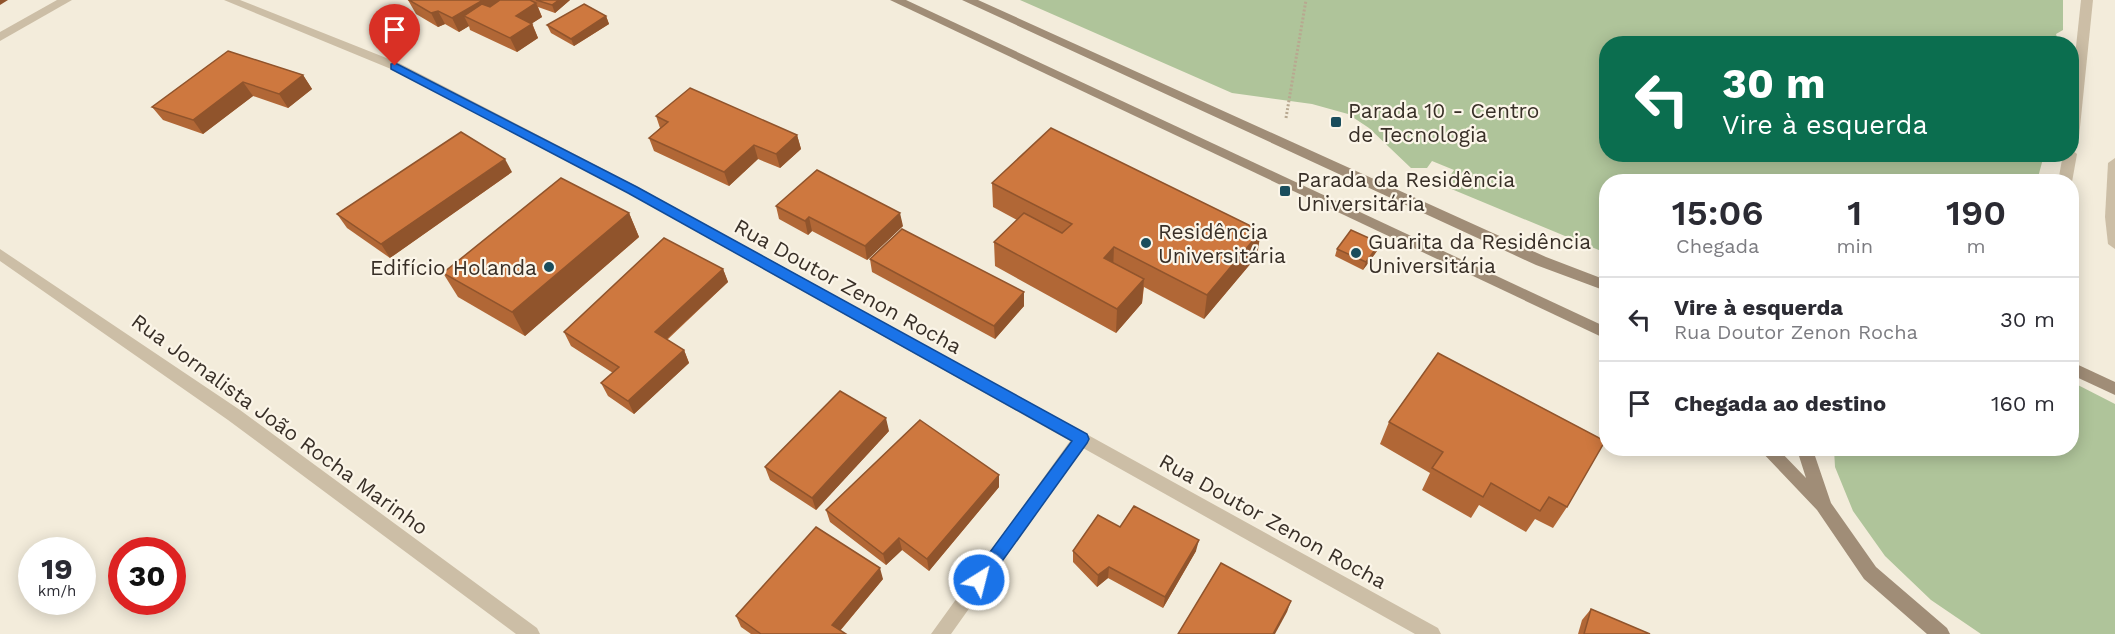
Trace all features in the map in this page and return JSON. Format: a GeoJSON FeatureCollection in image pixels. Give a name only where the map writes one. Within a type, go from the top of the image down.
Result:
{"type":"FeatureCollection","features":[{"type":"Feature","properties":{"kind":"main road"},"geometry":{"type":"LineString","coordinates":[[896,0],[1599,330]]}},
{"type":"Feature","properties":{"kind":"main road"},"geometry":{"type":"LineString","coordinates":[[968,0],[1558,268],[1599,283]]}},
{"type":"Feature","properties":{"kind":"main road"},"geometry":{"type":"LineString","coordinates":[[2079,371],[2115,389]]}},
{"type":"Feature","properties":{"kind":"main road"},"geometry":{"type":"LineString","coordinates":[[1774,456],[1824,506],[1870,573],[1939,634]]}},
{"type":"Feature","properties":{"kind":"main road"},"geometry":{"type":"LineString","coordinates":[[1807,456],[1824,506]]}},
{"type":"Feature","properties":{"kind":"street"},"geometry":{"type":"LineString","coordinates":[[0,38],[66,0]]}},
{"type":"Feature","properties":{"kind":"street","name":"Rua Doutor Zenon Rocha"},"geometry":{"type":"LineString","coordinates":[[230,0],[406,71],[633,190],[1432,634]]}},
{"type":"Feature","properties":{"kind":"street"},"geometry":{"type":"LineString","coordinates":[[2079,68],[2086,0]]}},
{"type":"Feature","properties":{"kind":"street"},"geometry":{"type":"LineString","coordinates":[[2115,164],[2112,217],[2115,244]]}},
{"type":"Feature","properties":{"kind":"street","name":"Rua Jornalista João Rocha Marinho"},"geometry":{"type":"LineString","coordinates":[[0,254],[234,415],[531,634]]}},
{"type":"Feature","properties":{"kind":"street"},"geometry":{"type":"LineString","coordinates":[[940,634],[1082,439]]}},
{"type":"Feature","properties":{"kind":"path"},"geometry":{"type":"LineString","coordinates":[[1279,142],[1290,102],[1306,0]]}},
{"type":"Feature","properties":{"kind":"green space"},"geometry":{"type":"Polygon","coordinates":[[[1020,0],[2063,0],[2063,30],[2056,34],[2057,36],[1599,36],[1599,162],[2042,162],[2039,174],[1599,174],[1599,250],[1449,188],[1448,179],[1454,170],[1432,161],[1427,168],[1411,168],[1369,128],[1348,114],[1312,104],[1232,93],[1020,0]]]}},
{"type":"Feature","properties":{"kind":"green space"},"geometry":{"type":"Polygon","coordinates":[[[2079,386],[2115,404],[2115,634],[1981,634],[1931,600],[1885,556],[1853,511],[1835,467],[1834,456],[2079,456],[2079,386]]]}},
{"type":"Feature","properties":{"kind":"building"},"geometry":{"type":"Polygon","coordinates":[[[409,0],[483,0],[452,18],[438,11],[431,13],[409,0]]]}},
{"type":"Feature","properties":{"kind":"building"},"geometry":{"type":"Polygon","coordinates":[[[500,0],[530,0],[536,3],[516,16],[532,24],[510,38],[464,16],[482,4],[490,7],[500,0]]]}},
{"type":"Feature","properties":{"kind":"building"},"geometry":{"type":"Polygon","coordinates":[[[536,0],[559,0],[552,5],[536,0]]]}},
{"type":"Feature","properties":{"kind":"building"},"geometry":{"type":"Polygon","coordinates":[[[584,4],[606,16],[571,39],[547,25],[584,4]]]}},
{"type":"Feature","properties":{"kind":"building"},"geometry":{"type":"Polygon","coordinates":[[[228,51],[303,75],[279,94],[243,82],[193,120],[152,107],[228,51]]]}},
{"type":"Feature","properties":{"kind":"building"},"geometry":{"type":"Polygon","coordinates":[[[690,88],[797,135],[776,154],[754,145],[724,172],[649,138],[668,122],[656,116],[690,88]]]}},
{"type":"Feature","properties":{"kind":"building","name":"Residência Universitária"},"geometry":{"type":"Polygon","coordinates":[[[1051,128],[1261,231],[1207,295],[1114,247],[1104,258],[1144,279],[1117,309],[994,242],[1024,213],[1062,233],[1072,224],[992,183],[1051,128]]]}},
{"type":"Feature","properties":{"kind":"building"},"geometry":{"type":"Polygon","coordinates":[[[461,132],[505,159],[381,244],[337,214],[461,132]]]}},
{"type":"Feature","properties":{"kind":"building"},"geometry":{"type":"Polygon","coordinates":[[[817,170],[900,213],[865,246],[809,217],[805,221],[776,206],[817,170]]]}},
{"type":"Feature","properties":{"kind":"building"},"geometry":{"type":"Polygon","coordinates":[[[561,178],[629,213],[512,312],[443,273],[561,178]]]}},
{"type":"Feature","properties":{"kind":"building"},"geometry":{"type":"Polygon","coordinates":[[[902,229],[1024,292],[994,326],[870,259],[902,229]]]}},
{"type":"Feature","properties":{"kind":"building"},"geometry":{"type":"Polygon","coordinates":[[[1351,230],[1380,243],[1366,262],[1337,249],[1351,230]]]}},
{"type":"Feature","properties":{"kind":"building"},"geometry":{"type":"Polygon","coordinates":[[[664,238],[723,269],[655,332],[684,350],[628,401],[601,383],[619,367],[564,332],[664,238]]]}},
{"type":"Feature","properties":{"kind":"building"},"geometry":{"type":"Polygon","coordinates":[[[1438,353],[1599,438],[1599,451],[1567,507],[1549,497],[1540,511],[1491,483],[1483,497],[1432,468],[1443,452],[1389,422],[1438,353]]]}},
{"type":"Feature","properties":{"kind":"building"},"geometry":{"type":"Polygon","coordinates":[[[840,391],[886,418],[812,498],[765,467],[840,391]]]}},
{"type":"Feature","properties":{"kind":"building"},"geometry":{"type":"Polygon","coordinates":[[[920,420],[999,475],[927,559],[899,538],[883,554],[826,510],[920,420]]]}},
{"type":"Feature","properties":{"kind":"building"},"geometry":{"type":"Polygon","coordinates":[[[1134,506],[1199,540],[1165,597],[1109,567],[1098,575],[1073,551],[1098,515],[1120,527],[1134,506]]]}},
{"type":"Feature","properties":{"kind":"building"},"geometry":{"type":"Polygon","coordinates":[[[816,527],[880,568],[832,625],[846,634],[761,634],[736,616],[816,527]]]}},
{"type":"Feature","properties":{"kind":"building"},"geometry":{"type":"Polygon","coordinates":[[[1221,563],[1291,601],[1273,634],[1178,634],[1221,563]]]}},
{"type":"Feature","properties":{"kind":"building"},"geometry":{"type":"Polygon","coordinates":[[[1591,609],[1650,634],[1584,634],[1591,609]]]}},
{"type":"Feature","properties":{"kind":"place","name":"Parada 10 - Centro de Tecnologia"},"geometry":{"type":"Point","coordinates":[1336,122]}},
{"type":"Feature","properties":{"kind":"place","name":"Parada da Residência Universitária"},"geometry":{"type":"Point","coordinates":[1285,191]}},
{"type":"Feature","properties":{"kind":"place","name":"Residência Universitária"},"geometry":{"type":"Point","coordinates":[1146,243]}},
{"type":"Feature","properties":{"kind":"place","name":"Guarita da Residência Universitária"},"geometry":{"type":"Point","coordinates":[1356,253]}},
{"type":"Feature","properties":{"kind":"place","name":"Edifício Holanda"},"geometry":{"type":"Point","coordinates":[549,267]}},
{"type":"Feature","properties":{"kind":"route"},"geometry":{"type":"LineString","coordinates":[[395,66],[633,190],[1082,439],[979,580]]}}]}
